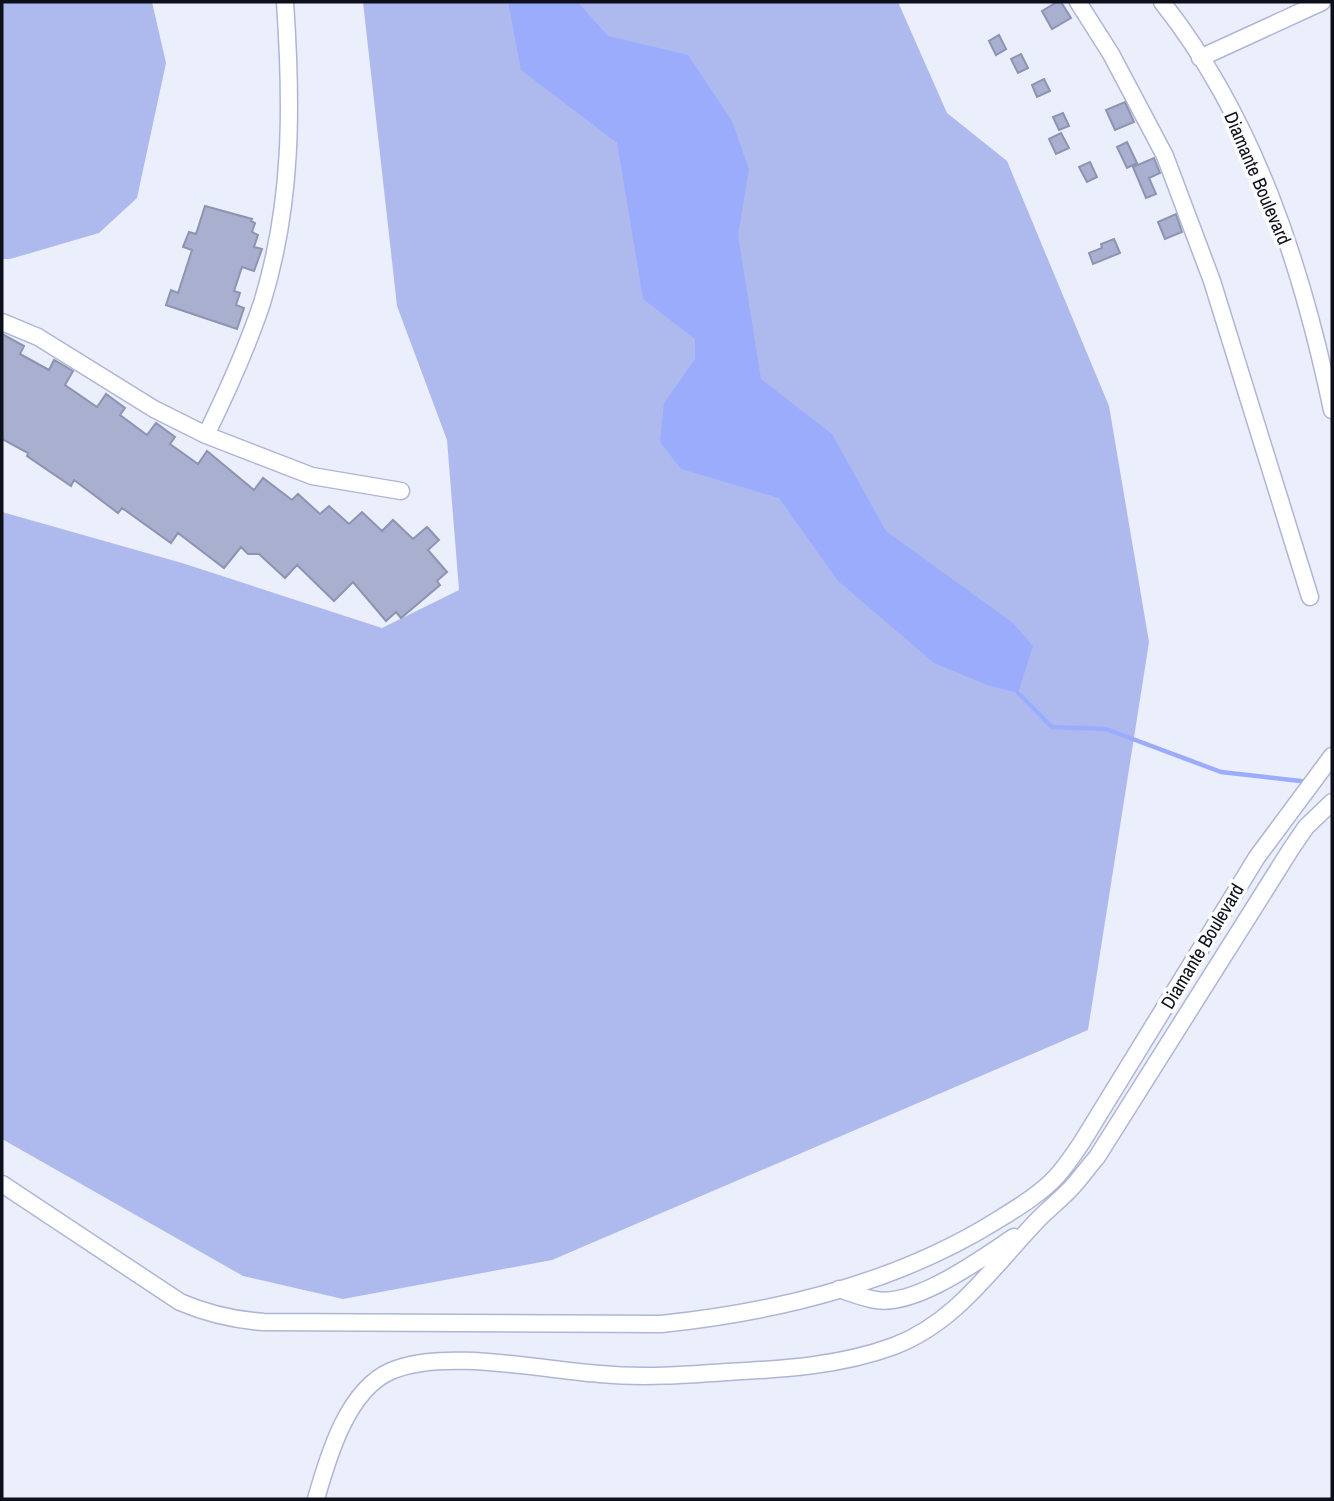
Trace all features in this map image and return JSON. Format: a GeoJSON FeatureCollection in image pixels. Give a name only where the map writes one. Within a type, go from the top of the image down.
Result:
{"type":"FeatureCollection","features":[{"type":"Feature","properties":{"kind":"street"},"geometry":{"type":"LineString","coordinates":[[206,435],[232,380],[262,302],[284,200],[289,150],[290,81],[285,2]]}},
{"type":"Feature","properties":{"kind":"street"},"geometry":{"type":"LineString","coordinates":[[1078,2],[1111,54],[1165,156],[1212,281],[1300,556],[1310,597]]}},
{"type":"Feature","properties":{"kind":"street","name":"Diamante Boulevard"},"geometry":{"type":"LineString","coordinates":[[1161,2],[1225,100],[1279,217],[1319,348],[1332,410]]}},
{"type":"Feature","properties":{"kind":"street"},"geometry":{"type":"LineString","coordinates":[[1200,58],[1322,2]]}},
{"type":"Feature","properties":{"kind":"street"},"geometry":{"type":"LineString","coordinates":[[2,322],[38,337],[154,409],[206,435],[312,476],[401,491]]}},
{"type":"Feature","properties":{"kind":"street","name":"Diamante Boulevard"},"geometry":{"type":"LineString","coordinates":[[2,1184],[180,1302],[211,1315],[235,1320],[661,1324],[723,1317],[783,1305],[884,1275],[979,1231],[1024,1204],[1056,1176],[1082,1142],[1257,857],[1332,756]]}},
{"type":"Feature","properties":{"kind":"street"},"geometry":{"type":"LineString","coordinates":[[316,1499],[326,1462],[344,1422],[365,1389],[389,1371],[424,1361],[481,1362],[601,1374],[670,1375],[821,1365],[851,1360],[896,1346],[938,1324],[955,1310],[1035,1222],[1074,1186],[1097,1157],[1291,849],[1306,827],[1332,802]]}},
{"type":"Feature","properties":{"kind":"street"},"geometry":{"type":"LineString","coordinates":[[839,1289],[878,1301],[910,1296],[975,1263],[1035,1222]]}},
{"type":"Feature","properties":{"kind":"shaded area"},"geometry":{"type":"Polygon","coordinates":[[[2,2],[152,2],[166,63],[137,198],[99,233],[10,259],[2,259],[2,2]]]}},
{"type":"Feature","properties":{"kind":"shaded area"},"geometry":{"type":"Polygon","coordinates":[[[363,2],[898,2],[947,113],[1007,161],[1109,406],[1149,642],[1088,1030],[552,1260],[343,1299],[243,1276],[2,1139],[2,512],[182,563],[382,628],[459,590],[447,440],[397,306],[363,2]]]}},
{"type":"Feature","properties":{"kind":"shaded area"},"geometry":{"type":"Polygon","coordinates":[[[508,2],[578,2],[608,36],[688,55],[732,121],[749,169],[738,235],[761,379],[832,434],[886,531],[1013,623],[1033,646],[1018,693],[987,685],[934,663],[838,581],[779,498],[681,469],[660,442],[664,403],[695,359],[695,339],[643,299],[617,143],[521,70],[508,2]]]}},
{"type":"Feature","properties":{"kind":"building"},"geometry":{"type":"Polygon","coordinates":[[[1061,2],[1071,18],[1052,29],[1042,11],[1061,2]]]}},
{"type":"Feature","properties":{"kind":"building"},"geometry":{"type":"Polygon","coordinates":[[[999,35],[1006,49],[996,55],[989,41],[999,35]]]}},
{"type":"Feature","properties":{"kind":"building"},"geometry":{"type":"Polygon","coordinates":[[[1021,54],[1028,68],[1018,73],[1011,59],[1021,54]]]}},
{"type":"Feature","properties":{"kind":"building"},"geometry":{"type":"Polygon","coordinates":[[[1044,79],[1050,91],[1037,97],[1032,85],[1044,79]]]}},
{"type":"Feature","properties":{"kind":"building"},"geometry":{"type":"Polygon","coordinates":[[[1125,102],[1134,122],[1115,130],[1106,110],[1125,102]]]}},
{"type":"Feature","properties":{"kind":"building"},"geometry":{"type":"Polygon","coordinates":[[[1063,113],[1069,126],[1059,130],[1053,117],[1063,113]]]}},
{"type":"Feature","properties":{"kind":"building"},"geometry":{"type":"Polygon","coordinates":[[[1061,133],[1069,148],[1056,154],[1049,139],[1061,133]]]}},
{"type":"Feature","properties":{"kind":"building"},"geometry":{"type":"Polygon","coordinates":[[[1127,142],[1137,163],[1127,168],[1117,147],[1127,142]]]}},
{"type":"Feature","properties":{"kind":"building"},"geometry":{"type":"Polygon","coordinates":[[[1154,158],[1160,173],[1149,178],[1156,194],[1146,198],[1133,167],[1154,158]]]}},
{"type":"Feature","properties":{"kind":"building"},"geometry":{"type":"Polygon","coordinates":[[[1090,162],[1097,177],[1087,182],[1079,167],[1090,162]]]}},
{"type":"Feature","properties":{"kind":"building"},"geometry":{"type":"Polygon","coordinates":[[[205,206],[252,219],[255,223],[252,232],[258,235],[254,247],[262,249],[254,271],[242,267],[234,291],[240,293],[236,305],[244,308],[237,329],[166,305],[171,290],[178,293],[192,250],[183,247],[189,232],[196,234],[205,206]]]}},
{"type":"Feature","properties":{"kind":"building"},"geometry":{"type":"Polygon","coordinates":[[[1176,214],[1182,232],[1165,239],[1158,222],[1176,214]]]}},
{"type":"Feature","properties":{"kind":"building"},"geometry":{"type":"Polygon","coordinates":[[[1114,239],[1120,253],[1093,264],[1089,253],[1114,239]]]}},
{"type":"Feature","properties":{"kind":"building"},"geometry":{"type":"Polygon","coordinates":[[[2,334],[24,346],[20,354],[49,370],[54,360],[73,371],[65,385],[97,407],[106,394],[125,408],[120,415],[147,435],[156,423],[175,437],[170,444],[198,464],[207,451],[254,490],[263,478],[292,500],[298,494],[320,514],[329,506],[349,524],[362,512],[382,531],[393,520],[413,539],[427,527],[439,540],[428,550],[447,572],[437,581],[440,585],[401,618],[396,612],[386,621],[353,582],[334,601],[297,565],[285,578],[259,554],[248,554],[241,547],[224,568],[178,533],[171,543],[122,508],[118,513],[74,480],[71,486],[27,456],[28,453],[2,439],[2,334]]]}},
{"type":"Feature","properties":{"kind":"waterway"},"geometry":{"type":"LineString","coordinates":[[1018,693],[1052,727],[1106,729],[1221,772],[1309,782]]}}]}
